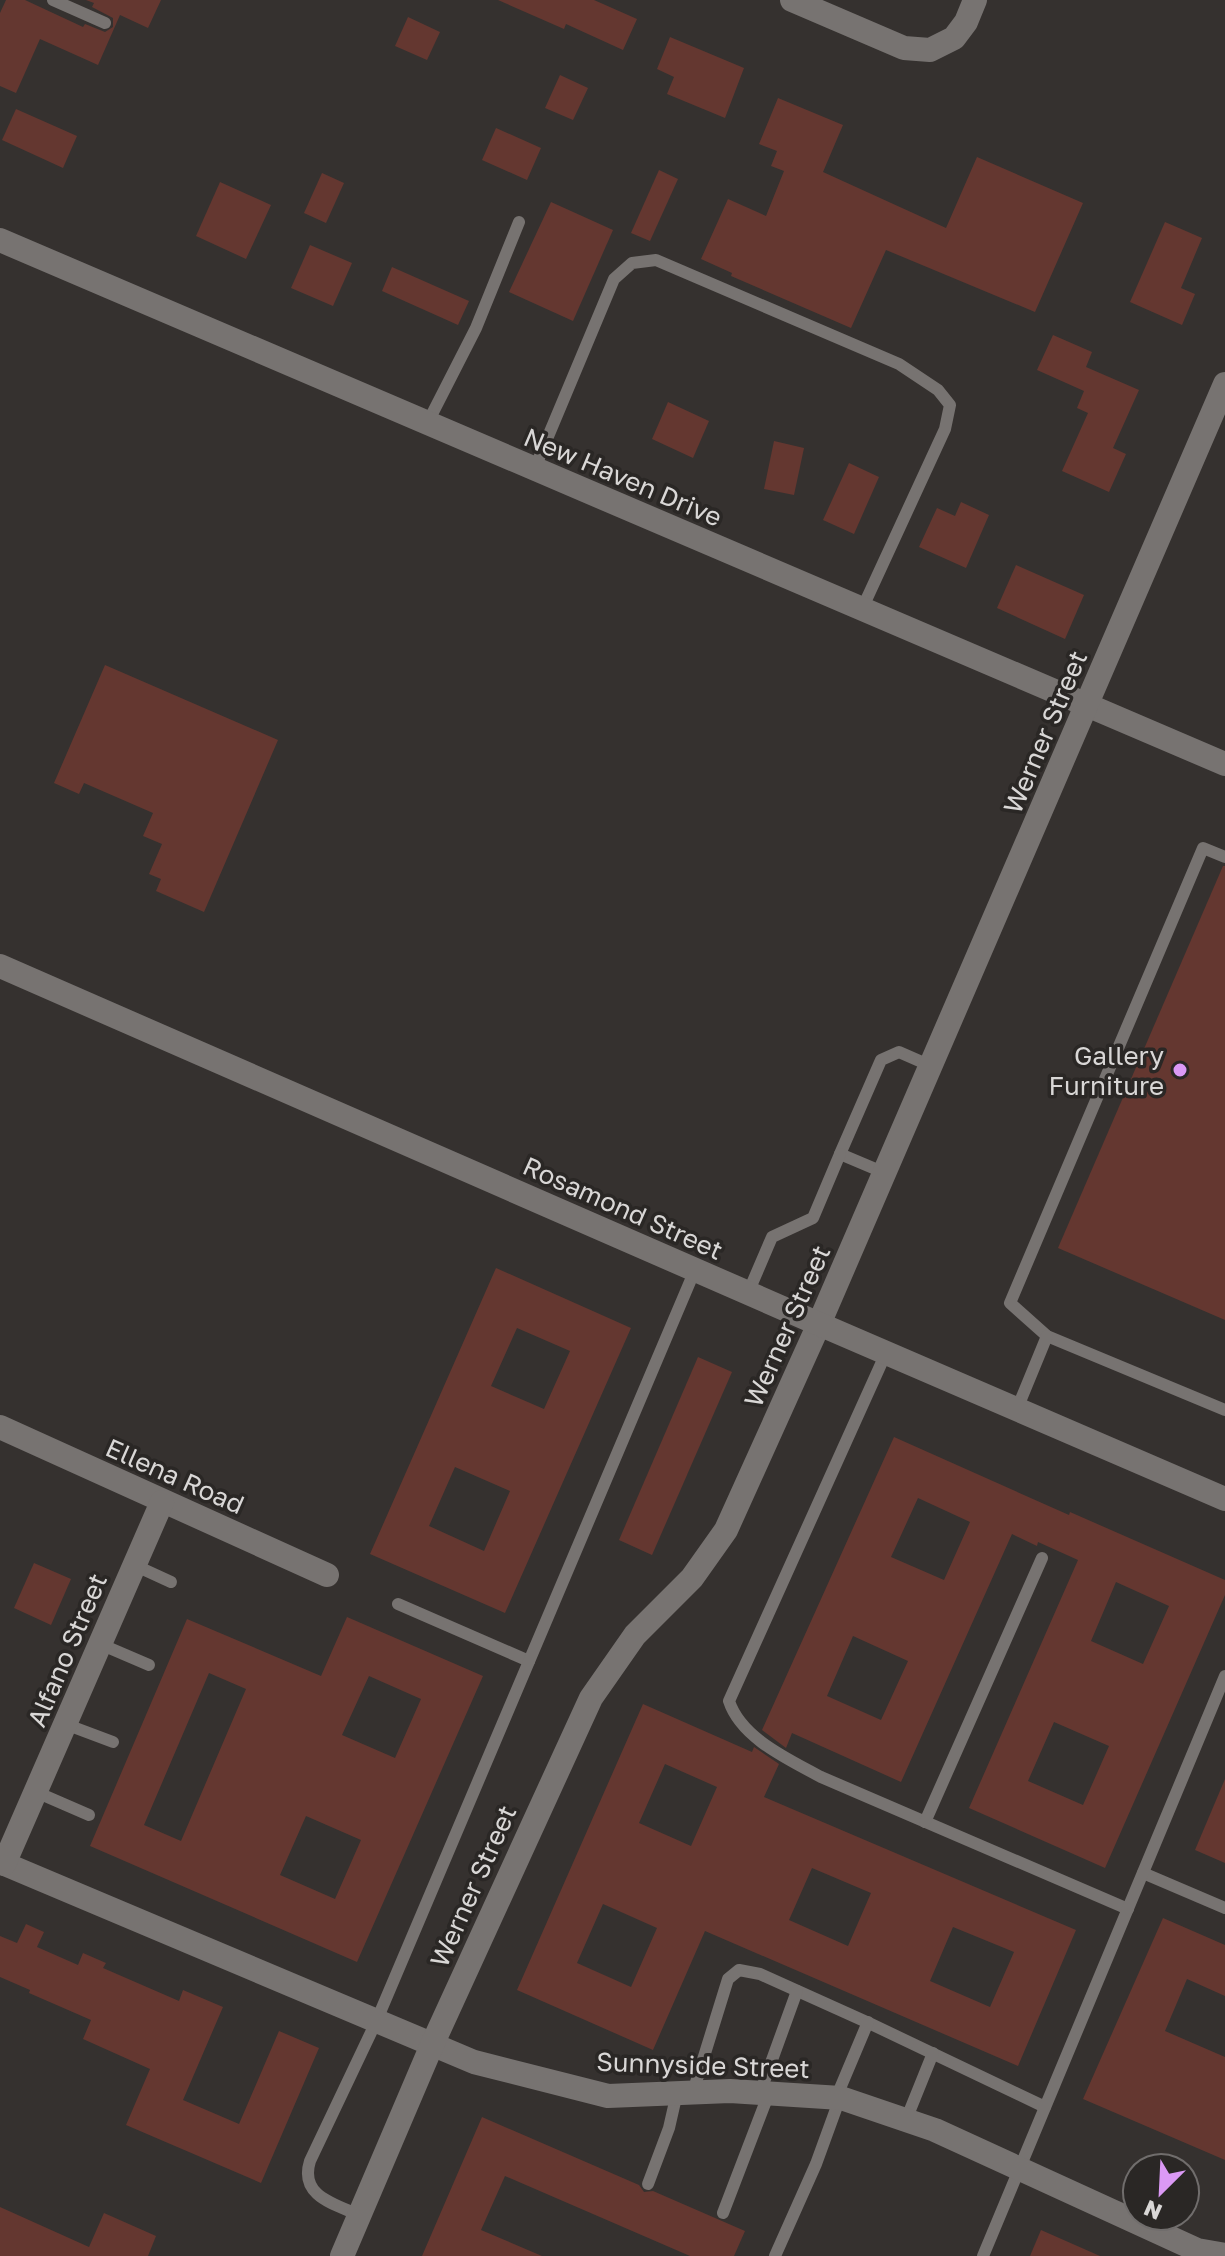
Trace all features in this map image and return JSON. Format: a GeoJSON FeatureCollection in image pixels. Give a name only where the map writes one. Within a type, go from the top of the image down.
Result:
{"type":"FeatureCollection","features":[{"type":"Feature","properties":{"kind":"street"},"geometry":{"type":"LineString","coordinates":[[792,0],[904,48],[930,50],[954,38],[966,22],[975,0]]}},
{"type":"Feature","properties":{"kind":"street","name":"New Haven Drive"},"geometry":{"type":"LineString","coordinates":[[0,240],[1225,764]]}},
{"type":"Feature","properties":{"kind":"street","name":"Werner Street"},"geometry":{"type":"LineString","coordinates":[[342,2256],[432,2045],[591,1698],[635,1635],[692,1578],[726,1530],[885,1173],[1225,384]]}},
{"type":"Feature","properties":{"kind":"street","name":"Rosamond Street"},"geometry":{"type":"LineString","coordinates":[[0,966],[1225,1499]]}},
{"type":"Feature","properties":{"kind":"street","name":"Ellena Road"},"geometry":{"type":"LineString","coordinates":[[0,1427],[327,1575]]}},
{"type":"Feature","properties":{"kind":"street","name":"Alfano Street"},"geometry":{"type":"LineString","coordinates":[[2,1863],[162,1502]]}},
{"type":"Feature","properties":{"kind":"street","name":"Sunnyside Street"},"geometry":{"type":"LineString","coordinates":[[2,1863],[474,2062],[608,2096],[764,2093],[838,2098],[935,2130],[1211,2254]]}},
{"type":"Feature","properties":{"kind":"lane"},"geometry":{"type":"LineString","coordinates":[[53,0],[105,23]]}},
{"type":"Feature","properties":{"kind":"lane"},"geometry":{"type":"LineString","coordinates":[[427,424],[476,328],[519,222]]}},
{"type":"Feature","properties":{"kind":"lane"},"geometry":{"type":"LineString","coordinates":[[534,470],[614,279],[622,269],[640,260],[656,260],[671,266],[899,364],[938,390],[950,405],[945,429],[862,609]]}},
{"type":"Feature","properties":{"kind":"lane"},"geometry":{"type":"LineString","coordinates":[[1225,857],[1203,848],[1010,1303],[1047,1336],[1225,1410]]}},
{"type":"Feature","properties":{"kind":"lane"},"geometry":{"type":"LineString","coordinates":[[748,1293],[772,1237],[813,1218],[881,1060],[899,1052],[931,1066]]}},
{"type":"Feature","properties":{"kind":"lane"},"geometry":{"type":"LineString","coordinates":[[840,1154],[885,1173]]}},
{"type":"Feature","properties":{"kind":"lane"},"geometry":{"type":"LineString","coordinates":[[359,2215],[318,2194],[308,2183],[306,2174],[376,2022],[695,1270]]}},
{"type":"Feature","properties":{"kind":"lane"},"geometry":{"type":"LineString","coordinates":[[1017,1409],[1047,1336]]}},
{"type":"Feature","properties":{"kind":"lane"},"geometry":{"type":"LineString","coordinates":[[886,1353],[729,1701],[734,1717],[773,1750],[821,1777],[1128,1909]]}},
{"type":"Feature","properties":{"kind":"lane"},"geometry":{"type":"LineString","coordinates":[[925,1822],[1042,1558]]}},
{"type":"Feature","properties":{"kind":"lane"},"geometry":{"type":"LineString","coordinates":[[134,1565],[171,1582]]}},
{"type":"Feature","properties":{"kind":"lane"},"geometry":{"type":"LineString","coordinates":[[398,1604],[529,1661]]}},
{"type":"Feature","properties":{"kind":"lane"},"geometry":{"type":"LineString","coordinates":[[100,1644],[149,1665]]}},
{"type":"Feature","properties":{"kind":"lane"},"geometry":{"type":"LineString","coordinates":[[983,2256],[1225,1676]]}},
{"type":"Feature","properties":{"kind":"lane"},"geometry":{"type":"LineString","coordinates":[[65,1724],[113,1742]]}},
{"type":"Feature","properties":{"kind":"lane"},"geometry":{"type":"LineString","coordinates":[[36,1792],[89,1815]]}},
{"type":"Feature","properties":{"kind":"lane"},"geometry":{"type":"LineString","coordinates":[[1143,1873],[1225,1908]]}},
{"type":"Feature","properties":{"kind":"lane"},"geometry":{"type":"LineString","coordinates":[[648,2184],[728,1979],[739,1970],[760,1974],[868,2022],[1045,2107]]}},
{"type":"Feature","properties":{"kind":"lane"},"geometry":{"type":"LineString","coordinates":[[723,2213],[797,1991]]}},
{"type":"Feature","properties":{"kind":"lane"},"geometry":{"type":"LineString","coordinates":[[775,2256],[816,2164],[868,2022]]}},
{"type":"Feature","properties":{"kind":"lane"},"geometry":{"type":"LineString","coordinates":[[906,2120],[933,2053]]}},
{"type":"Feature","properties":{"kind":"building"},"geometry":{"type":"Polygon","coordinates":[[[6,0],[25,0],[83,27],[85,24],[105,32],[113,27],[113,18],[92,7],[94,3],[86,0],[161,0],[148,28],[120,15],[98,65],[40,39],[16,93],[0,86],[0,13],[6,0]]]}},
{"type":"Feature","properties":{"kind":"building"},"geometry":{"type":"Polygon","coordinates":[[[498,0],[594,0],[637,19],[623,50],[566,24],[564,29],[498,0]]]}},
{"type":"Feature","properties":{"kind":"building"},"geometry":{"type":"Polygon","coordinates":[[[408,17],[440,32],[427,60],[395,46],[408,17]]]}},
{"type":"Feature","properties":{"kind":"building"},"geometry":{"type":"Polygon","coordinates":[[[670,37],[744,68],[725,118],[667,94],[674,77],[657,69],[670,37]]]}},
{"type":"Feature","properties":{"kind":"building"},"geometry":{"type":"Polygon","coordinates":[[[560,75],[588,88],[573,120],[545,108],[560,75]]]}},
{"type":"Feature","properties":{"kind":"building"},"geometry":{"type":"Polygon","coordinates":[[[778,98],[843,125],[823,172],[946,228],[977,157],[1083,203],[1035,312],[886,250],[851,328],[731,276],[732,273],[701,259],[728,199],[766,216],[784,171],[771,166],[777,151],[759,144],[778,98]]]}},
{"type":"Feature","properties":{"kind":"building"},"geometry":{"type":"Polygon","coordinates":[[[16,109],[77,136],[63,168],[2,140],[16,109]]]}},
{"type":"Feature","properties":{"kind":"building"},"geometry":{"type":"Polygon","coordinates":[[[496,128],[541,148],[527,180],[482,160],[496,128]]]}},
{"type":"Feature","properties":{"kind":"building"},"geometry":{"type":"Polygon","coordinates":[[[659,170],[678,179],[650,241],[631,233],[659,170]]]}},
{"type":"Feature","properties":{"kind":"building"},"geometry":{"type":"Polygon","coordinates":[[[322,173],[344,183],[326,223],[304,213],[322,173]]]}},
{"type":"Feature","properties":{"kind":"building"},"geometry":{"type":"Polygon","coordinates":[[[220,182],[271,205],[246,259],[196,236],[220,182]]]}},
{"type":"Feature","properties":{"kind":"building"},"geometry":{"type":"Polygon","coordinates":[[[551,202],[613,230],[573,321],[509,292],[551,202]]]}},
{"type":"Feature","properties":{"kind":"building"},"geometry":{"type":"Polygon","coordinates":[[[1165,222],[1202,238],[1181,288],[1195,294],[1182,325],[1130,302],[1165,222]]]}},
{"type":"Feature","properties":{"kind":"building"},"geometry":{"type":"Polygon","coordinates":[[[310,245],[352,263],[333,306],[291,288],[310,245]]]}},
{"type":"Feature","properties":{"kind":"building"},"geometry":{"type":"Polygon","coordinates":[[[392,267],[469,301],[458,325],[382,291],[392,267]]]}},
{"type":"Feature","properties":{"kind":"building"},"geometry":{"type":"Polygon","coordinates":[[[1053,335],[1092,352],[1086,367],[1139,390],[1113,448],[1126,454],[1109,492],[1062,471],[1088,413],[1077,408],[1084,391],[1037,370],[1053,335]]]}},
{"type":"Feature","properties":{"kind":"building"},"geometry":{"type":"Polygon","coordinates":[[[668,402],[709,421],[693,458],[652,439],[668,402]]]}},
{"type":"Feature","properties":{"kind":"building"},"geometry":{"type":"Polygon","coordinates":[[[774,441],[804,448],[794,495],[764,489],[774,441]]]}},
{"type":"Feature","properties":{"kind":"building"},"geometry":{"type":"Polygon","coordinates":[[[849,463],[879,477],[854,534],[823,520],[849,463]]]}},
{"type":"Feature","properties":{"kind":"building"},"geometry":{"type":"Polygon","coordinates":[[[961,502],[989,515],[966,568],[919,547],[937,508],[955,516],[961,502]]]}},
{"type":"Feature","properties":{"kind":"building"},"geometry":{"type":"Polygon","coordinates":[[[1016,565],[1084,595],[1065,639],[997,608],[1016,565]]]}},
{"type":"Feature","properties":{"kind":"building"},"geometry":{"type":"Polygon","coordinates":[[[105,665],[278,740],[204,912],[156,891],[161,879],[149,874],[162,844],[143,836],[153,813],[84,783],[79,794],[54,783],[105,665]]]}},
{"type":"Feature","properties":{"kind":"building","name":"Gallery Furniture"},"geometry":{"type":"Polygon","coordinates":[[[1225,866],[1225,1320],[1058,1248],[1225,866]]]}},
{"type":"Feature","properties":{"kind":"building"},"geometry":{"type":"Polygon","coordinates":[[[496,1268],[631,1328],[505,1613],[370,1554],[496,1268]],[[517,1328],[491,1386],[544,1409],[570,1351],[517,1328]],[[455,1467],[429,1526],[484,1551],[510,1491],[455,1467]]]}},
{"type":"Feature","properties":{"kind":"building"},"geometry":{"type":"Polygon","coordinates":[[[698,1357],[732,1372],[652,1555],[619,1540],[698,1357]]]}},
{"type":"Feature","properties":{"kind":"building"},"geometry":{"type":"Polygon","coordinates":[[[894,1437],[1225,1580],[1225,1595],[1105,1868],[969,1808],[1078,1560],[1038,1542],[1037,1546],[1012,1534],[901,1782],[792,1733],[786,1748],[762,1730],[894,1437]],[[918,1498],[891,1557],[944,1580],[970,1522],[918,1498]],[[1116,1582],[1091,1641],[1143,1664],[1169,1606],[1116,1582]],[[853,1636],[827,1696],[881,1720],[908,1661],[853,1636]],[[1054,1722],[1028,1781],[1083,1805],[1109,1746],[1054,1722]]]}},
{"type":"Feature","properties":{"kind":"building"},"geometry":{"type":"Polygon","coordinates":[[[34,1563],[71,1579],[51,1625],[14,1608],[34,1563]]]}},
{"type":"Feature","properties":{"kind":"building"},"geometry":{"type":"Polygon","coordinates":[[[347,1617],[483,1676],[357,1962],[90,1846],[187,1619],[321,1676],[347,1617]],[[209,1673],[144,1825],[181,1841],[246,1689],[209,1673]],[[369,1676],[342,1735],[395,1758],[421,1699],[369,1676]],[[306,1816],[280,1875],[335,1899],[361,1840],[306,1816]]]}},
{"type":"Feature","properties":{"kind":"building"},"geometry":{"type":"Polygon","coordinates":[[[643,1704],[752,1752],[754,1747],[779,1764],[764,1797],[1076,1930],[1018,2066],[705,1931],[653,2050],[517,1990],[643,1704]],[[665,1764],[639,1823],[691,1846],[717,1787],[665,1764]],[[812,1868],[789,1920],[848,1946],[871,1893],[812,1868]],[[603,1904],[577,1963],[631,1987],[657,1928],[603,1904]],[[953,1927],[930,1981],[990,2007],[1014,1952],[953,1927]]]}},
{"type":"Feature","properties":{"kind":"building"},"geometry":{"type":"Polygon","coordinates":[[[1225,1779],[1225,1863],[1195,1850],[1225,1779]]]}},
{"type":"Feature","properties":{"kind":"building"},"geometry":{"type":"Polygon","coordinates":[[[1163,1918],[1225,1945],[1225,1996],[1187,1979],[1165,2031],[1225,2057],[1225,2160],[1083,2099],[1163,1918]]]}},
{"type":"Feature","properties":{"kind":"building"},"geometry":{"type":"Polygon","coordinates":[[[26,1924],[44,1932],[37,1947],[78,1965],[83,1953],[106,1963],[103,1968],[179,2001],[183,1990],[223,2007],[183,2100],[239,2124],[279,2031],[319,2048],[261,2183],[126,2125],[150,2069],[83,2039],[91,2020],[0,1977],[0,1936],[17,1943],[26,1924]]]}},
{"type":"Feature","properties":{"kind":"building"},"geometry":{"type":"Polygon","coordinates":[[[482,2117],[639,2185],[644,2192],[653,2191],[745,2231],[734,2256],[690,2256],[505,2176],[481,2230],[542,2256],[422,2256],[482,2117]]]}},
{"type":"Feature","properties":{"kind":"building"},"geometry":{"type":"Polygon","coordinates":[[[0,2207],[89,2247],[104,2213],[156,2236],[148,2256],[0,2256],[0,2207]]]}},
{"type":"Feature","properties":{"kind":"building"},"geometry":{"type":"Polygon","coordinates":[[[1041,2230],[1100,2256],[1030,2256],[1041,2230]]]}},
{"type":"Feature","properties":{"kind":"place","name":"Gallery Furniture"},"geometry":{"type":"Point","coordinates":[1180,1070]}}]}
